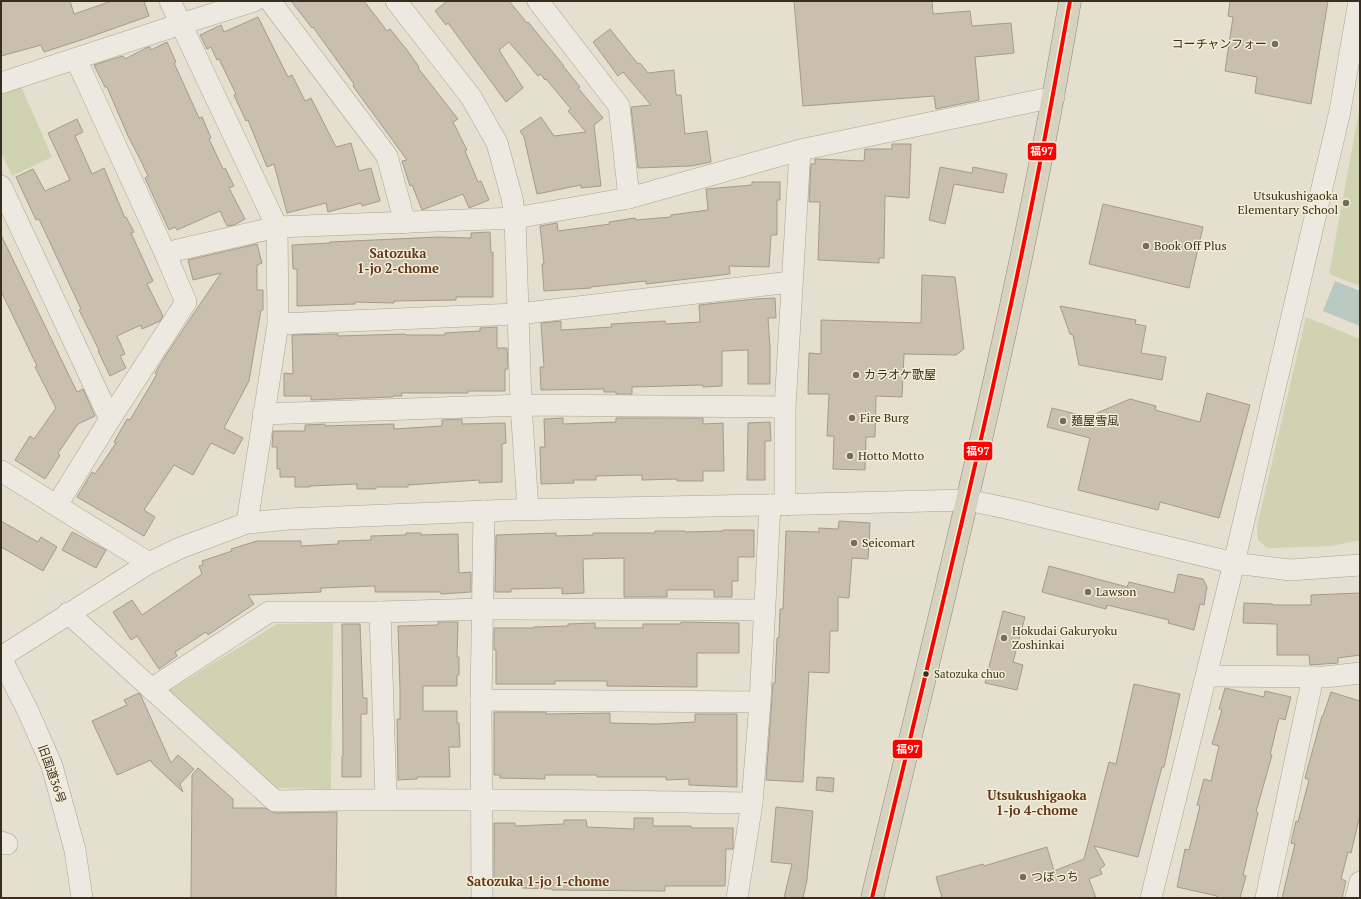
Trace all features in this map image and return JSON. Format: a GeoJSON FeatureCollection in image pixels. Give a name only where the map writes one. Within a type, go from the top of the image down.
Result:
{"type":"FeatureCollection","features":[{"type":"Feature","properties":{"kind":"highway"},"geometry":{"type":"LineString","coordinates":[[872,898],[1018,280],[1054,97],[1070,1]]}},
{"type":"Feature","properties":{"kind":"street"},"geometry":{"type":"LineString","coordinates":[[170,1],[277,227],[278,324],[247,523]]}},
{"type":"Feature","properties":{"kind":"street"},"geometry":{"type":"LineString","coordinates":[[1,83],[254,1]]}},
{"type":"Feature","properties":{"kind":"street"},"geometry":{"type":"LineString","coordinates":[[270,1],[387,156],[405,223]]}},
{"type":"Feature","properties":{"kind":"street"},"geometry":{"type":"LineString","coordinates":[[396,1],[471,97],[497,143],[512,198],[515,218],[521,405],[528,509]]}},
{"type":"Feature","properties":{"kind":"street"},"geometry":{"type":"LineString","coordinates":[[538,1],[619,106],[629,198]]}},
{"type":"Feature","properties":{"kind":"street"},"geometry":{"type":"LineString","coordinates":[[1151,898],[1234,563],[1340,111],[1354,65],[1359,1]]}},
{"type":"Feature","properties":{"kind":"street"},"geometry":{"type":"LineString","coordinates":[[57,505],[110,419],[186,302],[166,253],[76,59]]}},
{"type":"Feature","properties":{"kind":"street"},"geometry":{"type":"LineString","coordinates":[[166,253],[277,227],[515,218],[629,198],[800,150],[1054,97]]}},
{"type":"Feature","properties":{"kind":"street"},"geometry":{"type":"LineString","coordinates":[[736,898],[752,803],[760,702],[764,610],[778,505],[800,150]]}},
{"type":"Feature","properties":{"kind":"street"},"geometry":{"type":"LineString","coordinates":[[1,186],[110,419]]}},
{"type":"Feature","properties":{"kind":"street"},"geometry":{"type":"LineString","coordinates":[[278,324],[518,314],[792,282]]}},
{"type":"Feature","properties":{"kind":"street"},"geometry":{"type":"LineString","coordinates":[[263,414],[521,405],[785,407]]}},
{"type":"Feature","properties":{"kind":"street"},"geometry":{"type":"LineString","coordinates":[[1,471],[149,563]]}},
{"type":"Feature","properties":{"kind":"street"},"geometry":{"type":"LineString","coordinates":[[1,657],[68,613],[149,563],[180,548],[247,523],[289,519],[528,509],[967,500],[1234,563],[1290,570],[1360,565]]}},
{"type":"Feature","properties":{"kind":"street"},"geometry":{"type":"LineString","coordinates":[[482,898],[481,700],[484,511]]}},
{"type":"Feature","properties":{"kind":"street"},"geometry":{"type":"LineString","coordinates":[[151,689],[269,612],[380,612],[482,609],[764,610]]}},
{"type":"Feature","properties":{"kind":"street"},"geometry":{"type":"LineString","coordinates":[[380,612],[386,799]]}},
{"type":"Feature","properties":{"kind":"street"},"geometry":{"type":"LineString","coordinates":[[68,613],[275,801],[482,799],[752,803]]}},
{"type":"Feature","properties":{"kind":"street","name":"旧国道36号"},"geometry":{"type":"LineString","coordinates":[[1,657],[28,711],[52,766],[75,850],[82,898]]}},
{"type":"Feature","properties":{"kind":"street"},"geometry":{"type":"LineString","coordinates":[[1206,676],[1325,677],[1360,673]]}},
{"type":"Feature","properties":{"kind":"street"},"geometry":{"type":"LineString","coordinates":[[1266,898],[1313,677]]}},
{"type":"Feature","properties":{"kind":"street"},"geometry":{"type":"LineString","coordinates":[[481,700],[760,702]]}},
{"type":"Feature","properties":{"kind":"street"},"geometry":{"type":"LineString","coordinates":[[1356,898],[1360,882]]}},
{"type":"Feature","properties":{"kind":"green space"},"geometry":{"type":"Polygon","coordinates":[[[21,86],[52,157],[12,176],[1,152],[1,92],[21,86]]]}},
{"type":"Feature","properties":{"kind":"green space"},"geometry":{"type":"Polygon","coordinates":[[[1360,106],[1360,286],[1329,274],[1360,106]]]}},
{"type":"Feature","properties":{"kind":"green space"},"geometry":{"type":"Polygon","coordinates":[[[1306,317],[1360,339],[1360,540],[1332,546],[1267,548],[1258,540],[1257,526],[1306,317]]]}},
{"type":"Feature","properties":{"kind":"green space"},"geometry":{"type":"Polygon","coordinates":[[[333,623],[331,789],[269,788],[168,691],[277,624],[333,623]]]}},
{"type":"Feature","properties":{"kind":"shaded area"},"geometry":{"type":"Polygon","coordinates":[[[1335,281],[1360,291],[1360,326],[1323,311],[1335,281]]]}},
{"type":"Feature","properties":{"kind":"building"},"geometry":{"type":"Polygon","coordinates":[[[1,1],[70,1],[74,14],[112,1],[144,1],[149,16],[44,52],[41,45],[1,56],[1,1]]]}},
{"type":"Feature","properties":{"kind":"building"},"geometry":{"type":"Polygon","coordinates":[[[291,1],[364,1],[387,31],[390,29],[407,50],[419,67],[418,68],[458,119],[453,122],[467,150],[465,151],[478,182],[481,181],[489,200],[469,208],[463,194],[422,210],[412,185],[410,186],[402,161],[407,160],[353,86],[354,84],[313,27],[312,28],[291,1]]]}},
{"type":"Feature","properties":{"kind":"building"},"geometry":{"type":"Polygon","coordinates":[[[447,1],[509,1],[527,23],[528,22],[564,66],[580,87],[578,88],[603,118],[594,125],[601,186],[581,188],[581,185],[537,194],[524,137],[520,131],[541,117],[554,136],[586,132],[568,111],[571,109],[546,79],[545,80],[541,74],[538,76],[509,42],[499,50],[523,88],[506,102],[448,23],[446,25],[435,11],[447,1]]]}},
{"type":"Feature","properties":{"kind":"building"},"geometry":{"type":"Polygon","coordinates":[[[794,1],[932,1],[933,14],[970,11],[972,26],[1011,23],[1014,53],[975,57],[979,100],[936,109],[934,96],[803,106],[794,1]]]}},
{"type":"Feature","properties":{"kind":"building","name":"コーチャンフォー"},"geometry":{"type":"Polygon","coordinates":[[[1230,1],[1328,1],[1311,104],[1255,93],[1257,77],[1225,71],[1233,17],[1228,16],[1230,1]]]}},
{"type":"Feature","properties":{"kind":"building"},"geometry":{"type":"Polygon","coordinates":[[[258,17],[288,77],[292,75],[305,101],[311,98],[336,147],[351,143],[359,171],[371,168],[380,201],[362,206],[361,203],[328,212],[326,203],[287,213],[274,164],[267,167],[248,120],[246,121],[234,95],[236,94],[219,59],[217,60],[211,47],[207,49],[200,35],[221,25],[224,32],[258,17]]]}},
{"type":"Feature","properties":{"kind":"building"},"geometry":{"type":"Polygon","coordinates":[[[610,29],[638,64],[640,63],[648,73],[674,70],[676,95],[681,95],[685,134],[707,131],[711,162],[691,166],[638,168],[631,107],[651,105],[623,72],[618,76],[593,42],[610,29]]]}},
{"type":"Feature","properties":{"kind":"building"},"geometry":{"type":"Polygon","coordinates":[[[167,42],[176,62],[174,63],[199,118],[202,117],[211,138],[209,139],[223,169],[225,168],[234,186],[229,188],[245,219],[234,225],[227,226],[220,211],[177,230],[175,227],[169,230],[145,178],[148,176],[128,136],[107,87],[105,87],[94,65],[123,56],[125,59],[146,48],[150,47],[151,50],[167,42]]]}},
{"type":"Feature","properties":{"kind":"building"},"geometry":{"type":"Polygon","coordinates":[[[77,119],[83,132],[75,136],[92,174],[104,168],[125,218],[126,217],[134,232],[131,233],[153,281],[147,284],[163,316],[160,321],[142,329],[141,325],[117,336],[125,354],[120,356],[126,368],[110,376],[39,219],[36,220],[16,177],[33,169],[45,191],[70,180],[48,133],[77,119]]]}},
{"type":"Feature","properties":{"kind":"building"},"geometry":{"type":"Polygon","coordinates":[[[892,144],[911,144],[909,198],[885,196],[884,258],[879,258],[879,263],[818,260],[820,202],[809,202],[811,164],[815,164],[815,159],[864,161],[865,149],[892,149],[892,144]]]}},
{"type":"Feature","properties":{"kind":"building"},"geometry":{"type":"Polygon","coordinates":[[[940,167],[972,173],[973,167],[1007,174],[1003,193],[954,184],[945,224],[929,220],[940,167]]]}},
{"type":"Feature","properties":{"kind":"building"},"geometry":{"type":"Polygon","coordinates":[[[752,182],[780,182],[780,200],[777,200],[777,235],[771,235],[769,267],[729,266],[730,274],[646,284],[646,281],[591,288],[544,291],[542,264],[544,264],[540,226],[557,223],[558,231],[610,224],[609,222],[635,218],[635,220],[671,217],[671,215],[708,210],[706,189],[752,185],[752,182]]]}},
{"type":"Feature","properties":{"kind":"building","name":"Book Off Plus"},"geometry":{"type":"Polygon","coordinates":[[[1103,204],[1203,227],[1189,288],[1089,264],[1103,204]]]}},
{"type":"Feature","properties":{"kind":"building"},"geometry":{"type":"Polygon","coordinates":[[[490,232],[491,253],[493,252],[493,297],[456,297],[456,300],[394,301],[394,303],[355,302],[355,304],[297,306],[297,269],[293,269],[292,245],[439,237],[471,238],[471,233],[490,232]]]}},
{"type":"Feature","properties":{"kind":"building"},"geometry":{"type":"Polygon","coordinates":[[[1,235],[77,392],[83,389],[95,416],[78,424],[58,453],[60,455],[45,479],[15,460],[30,436],[34,439],[56,408],[35,367],[37,366],[1,291],[1,235]]]}},
{"type":"Feature","properties":{"kind":"building"},"geometry":{"type":"Polygon","coordinates":[[[257,244],[262,263],[257,265],[257,290],[263,290],[263,310],[261,310],[249,381],[224,428],[243,438],[234,454],[211,443],[193,475],[174,465],[144,510],[155,517],[144,536],[77,497],[92,472],[95,474],[116,443],[114,442],[127,419],[130,420],[157,374],[155,373],[166,355],[221,273],[193,280],[188,260],[257,244]]]}},
{"type":"Feature","properties":{"kind":"building"},"geometry":{"type":"Polygon","coordinates":[[[922,275],[955,277],[964,349],[956,355],[904,354],[902,397],[876,396],[875,437],[866,437],[865,470],[833,469],[834,436],[827,436],[829,394],[808,394],[809,353],[821,354],[821,320],[921,323],[922,275]]]}},
{"type":"Feature","properties":{"kind":"building"},"geometry":{"type":"Polygon","coordinates":[[[775,298],[776,318],[768,318],[770,384],[748,384],[748,350],[722,351],[722,386],[703,387],[703,385],[632,387],[632,394],[604,392],[604,389],[541,390],[540,367],[544,367],[541,323],[561,321],[561,330],[612,327],[611,324],[665,321],[666,324],[700,322],[699,305],[775,298]]]}},
{"type":"Feature","properties":{"kind":"building"},"geometry":{"type":"Polygon","coordinates":[[[1060,306],[1136,320],[1135,324],[1146,326],[1141,353],[1166,357],[1162,380],[1079,365],[1073,335],[1070,334],[1060,306]]]}},
{"type":"Feature","properties":{"kind":"building"},"geometry":{"type":"Polygon","coordinates":[[[497,327],[497,348],[507,348],[508,369],[505,369],[505,391],[468,391],[468,393],[401,393],[402,396],[393,397],[311,400],[311,396],[284,396],[284,373],[293,374],[292,335],[445,335],[445,333],[480,331],[480,328],[497,327]]]}},
{"type":"Feature","properties":{"kind":"building"},"geometry":{"type":"Polygon","coordinates":[[[1207,393],[1250,405],[1219,518],[1160,502],[1158,510],[1078,490],[1090,438],[1047,427],[1052,408],[1095,419],[1097,413],[1130,399],[1156,406],[1155,410],[1200,422],[1207,393]]]}},
{"type":"Feature","properties":{"kind":"building"},"geometry":{"type":"Polygon","coordinates":[[[563,418],[563,424],[616,422],[616,418],[703,418],[703,424],[723,423],[724,471],[703,471],[703,481],[677,481],[677,479],[642,480],[642,475],[596,476],[596,480],[573,480],[574,483],[541,484],[540,447],[545,447],[544,419],[563,418]]]}},
{"type":"Feature","properties":{"kind":"building"},"geometry":{"type":"Polygon","coordinates":[[[462,419],[462,424],[505,423],[506,443],[502,444],[502,482],[479,483],[479,480],[408,485],[408,487],[376,487],[376,489],[357,489],[357,484],[295,487],[295,477],[280,477],[280,469],[277,469],[277,447],[272,447],[273,431],[305,431],[305,425],[325,424],[325,426],[394,424],[394,429],[442,426],[442,420],[462,419]]]}},
{"type":"Feature","properties":{"kind":"building"},"geometry":{"type":"Polygon","coordinates":[[[770,422],[771,441],[765,441],[765,480],[747,480],[748,423],[770,422]]]}},
{"type":"Feature","properties":{"kind":"building"},"geometry":{"type":"Polygon","coordinates":[[[1,521],[38,542],[41,537],[57,547],[43,571],[1,547],[1,521]]]}},
{"type":"Feature","properties":{"kind":"building"},"geometry":{"type":"Polygon","coordinates":[[[839,521],[870,523],[868,559],[852,558],[849,598],[838,597],[838,631],[830,631],[829,673],[809,672],[803,782],[766,780],[773,683],[775,683],[777,638],[779,638],[780,609],[783,609],[786,531],[819,532],[819,528],[838,529],[839,521]]]}},
{"type":"Feature","properties":{"kind":"building"},"geometry":{"type":"Polygon","coordinates":[[[754,530],[754,557],[738,557],[738,581],[732,581],[732,597],[714,597],[714,590],[667,590],[667,597],[624,597],[624,558],[584,559],[584,593],[562,594],[562,588],[511,589],[511,592],[495,592],[496,535],[556,533],[556,536],[593,535],[593,533],[655,533],[655,531],[685,532],[754,530]]]}},
{"type":"Feature","properties":{"kind":"building"},"geometry":{"type":"Polygon","coordinates":[[[72,532],[106,550],[96,568],[62,550],[72,532]]]}},
{"type":"Feature","properties":{"kind":"building"},"geometry":{"type":"Polygon","coordinates":[[[406,533],[421,533],[421,535],[458,534],[459,573],[471,572],[471,592],[441,594],[441,592],[375,592],[375,586],[321,588],[321,592],[248,595],[254,604],[208,635],[206,632],[175,652],[177,656],[159,669],[137,636],[131,640],[113,612],[132,600],[142,615],[202,574],[199,566],[203,565],[202,561],[232,551],[231,549],[257,541],[301,541],[301,546],[338,544],[338,541],[371,540],[371,536],[406,535],[406,533]]]}},
{"type":"Feature","properties":{"kind":"building"},"geometry":{"type":"Polygon","coordinates":[[[1049,566],[1127,587],[1129,582],[1174,593],[1178,574],[1203,579],[1207,587],[1204,605],[1200,604],[1194,630],[1168,623],[1169,620],[1107,605],[1106,609],[1042,592],[1049,566]]]}},
{"type":"Feature","properties":{"kind":"building"},"geometry":{"type":"Polygon","coordinates":[[[1360,593],[1360,655],[1338,658],[1338,663],[1310,665],[1309,655],[1277,655],[1277,624],[1243,623],[1244,603],[1311,605],[1311,595],[1360,593]]]}},
{"type":"Feature","properties":{"kind":"building"},"geometry":{"type":"Polygon","coordinates":[[[1003,611],[1025,617],[1013,662],[1023,665],[1017,690],[985,683],[1003,611]]]}},
{"type":"Feature","properties":{"kind":"building"},"geometry":{"type":"Polygon","coordinates":[[[438,622],[458,622],[457,657],[459,657],[459,675],[457,675],[457,686],[423,686],[423,711],[457,711],[460,747],[449,747],[450,777],[417,777],[417,779],[398,780],[397,719],[400,719],[400,689],[398,626],[438,625],[438,622]]]}},
{"type":"Feature","properties":{"kind":"building"},"geometry":{"type":"Polygon","coordinates":[[[681,622],[739,623],[739,653],[697,653],[697,687],[607,686],[607,681],[555,681],[555,684],[496,684],[496,650],[494,650],[494,628],[534,628],[568,626],[568,624],[595,623],[595,628],[643,628],[643,624],[681,624],[681,622]]]}},
{"type":"Feature","properties":{"kind":"building"},"geometry":{"type":"Polygon","coordinates":[[[342,624],[360,624],[363,698],[367,698],[367,714],[361,714],[361,777],[342,777],[342,624]]]}},
{"type":"Feature","properties":{"kind":"building"},"geometry":{"type":"Polygon","coordinates":[[[1134,684],[1180,694],[1164,767],[1162,767],[1138,857],[1094,846],[1105,865],[1100,869],[1102,874],[1089,879],[1096,898],[942,898],[936,877],[983,864],[984,866],[1047,847],[1054,871],[1084,859],[1109,762],[1116,764],[1134,684]]]}},
{"type":"Feature","properties":{"kind":"building"},"geometry":{"type":"Polygon","coordinates":[[[1225,688],[1264,697],[1265,691],[1291,697],[1285,720],[1279,718],[1270,755],[1272,755],[1256,812],[1258,813],[1243,875],[1246,876],[1240,898],[1216,898],[1217,896],[1177,887],[1185,849],[1189,850],[1200,806],[1197,805],[1204,779],[1211,781],[1219,746],[1212,744],[1222,710],[1219,709],[1225,688]]]}},
{"type":"Feature","properties":{"kind":"building"},"geometry":{"type":"Polygon","coordinates":[[[1331,692],[1360,701],[1360,815],[1351,853],[1348,852],[1341,879],[1346,881],[1342,898],[1282,898],[1295,844],[1291,843],[1296,821],[1298,822],[1309,780],[1305,778],[1322,716],[1331,692]]]}},
{"type":"Feature","properties":{"kind":"building"},"geometry":{"type":"Polygon","coordinates":[[[139,693],[171,763],[178,755],[194,769],[180,784],[183,792],[152,763],[151,760],[117,775],[92,721],[127,705],[124,700],[139,693]]]}},
{"type":"Feature","properties":{"kind":"building"},"geometry":{"type":"Polygon","coordinates":[[[494,712],[546,712],[546,714],[610,713],[610,723],[657,724],[695,722],[695,714],[737,714],[737,787],[689,785],[689,779],[666,780],[666,777],[545,775],[545,779],[500,778],[500,775],[494,775],[494,712]]]}},
{"type":"Feature","properties":{"kind":"building"},"geometry":{"type":"Polygon","coordinates":[[[198,768],[233,799],[233,808],[265,808],[275,813],[337,812],[336,898],[191,898],[192,775],[198,768]]]}},
{"type":"Feature","properties":{"kind":"building"},"geometry":{"type":"Polygon","coordinates":[[[817,777],[834,778],[833,792],[816,790],[817,777]]]}},
{"type":"Feature","properties":{"kind":"building"},"geometry":{"type":"Polygon","coordinates":[[[776,807],[813,811],[807,880],[803,898],[784,898],[792,864],[771,862],[776,807]]]}},
{"type":"Feature","properties":{"kind":"building"},"geometry":{"type":"Polygon","coordinates":[[[634,818],[653,818],[653,826],[733,828],[733,849],[726,849],[725,886],[665,886],[665,891],[552,890],[522,888],[522,882],[494,882],[494,823],[515,823],[515,826],[564,824],[564,820],[586,820],[587,827],[634,829],[634,818]]]}},
{"type":"Feature","properties":{"kind":"transit line","name":"福97"},"geometry":{"type":"LineString","coordinates":[[872,898],[991,396],[1033,200],[1070,1]]}},
{"type":"Feature","properties":{"kind":"place","name":"コーチャンフォー"},"geometry":{"type":"Point","coordinates":[1275,44]}},
{"type":"Feature","properties":{"kind":"place","name":"Utsukushigaoka Elementary School"},"geometry":{"type":"Point","coordinates":[1346,203]}},
{"type":"Feature","properties":{"kind":"place","name":"Book Off Plus"},"geometry":{"type":"Point","coordinates":[1146,246]}},
{"type":"Feature","properties":{"kind":"place","name":"カラオケ歌屋"},"geometry":{"type":"Point","coordinates":[856,375]}},
{"type":"Feature","properties":{"kind":"place","name":"Fire Burg"},"geometry":{"type":"Point","coordinates":[852,418]}},
{"type":"Feature","properties":{"kind":"place","name":"麺屋雪風"},"geometry":{"type":"Point","coordinates":[1063,421]}},
{"type":"Feature","properties":{"kind":"place","name":"Hotto Motto"},"geometry":{"type":"Point","coordinates":[850,456]}},
{"type":"Feature","properties":{"kind":"place","name":"Seicomart"},"geometry":{"type":"Point","coordinates":[854,543]}},
{"type":"Feature","properties":{"kind":"place","name":"Lawson"},"geometry":{"type":"Point","coordinates":[1088,592]}},
{"type":"Feature","properties":{"kind":"place","name":"Hokudai Gakuryoku Zoshinkai"},"geometry":{"type":"Point","coordinates":[1004,638]}},
{"type":"Feature","properties":{"kind":"place","name":"Satozuka chuo"},"geometry":{"type":"Point","coordinates":[926,674]}},
{"type":"Feature","properties":{"kind":"place","name":"つぼっち"},"geometry":{"type":"Point","coordinates":[1023,877]}},
{"type":"Feature","properties":{"kind":"district","name":"Satozuka 1-jo 2-chome"},"geometry":{"type":"Point","coordinates":[398,260]}},
{"type":"Feature","properties":{"kind":"district","name":"Utsukushigaoka 1-jo 4-chome"},"geometry":{"type":"Point","coordinates":[1037,802]}},
{"type":"Feature","properties":{"kind":"district","name":"Satozuka 1-jo 1-chome"},"geometry":{"type":"Point","coordinates":[538,881]}}]}
